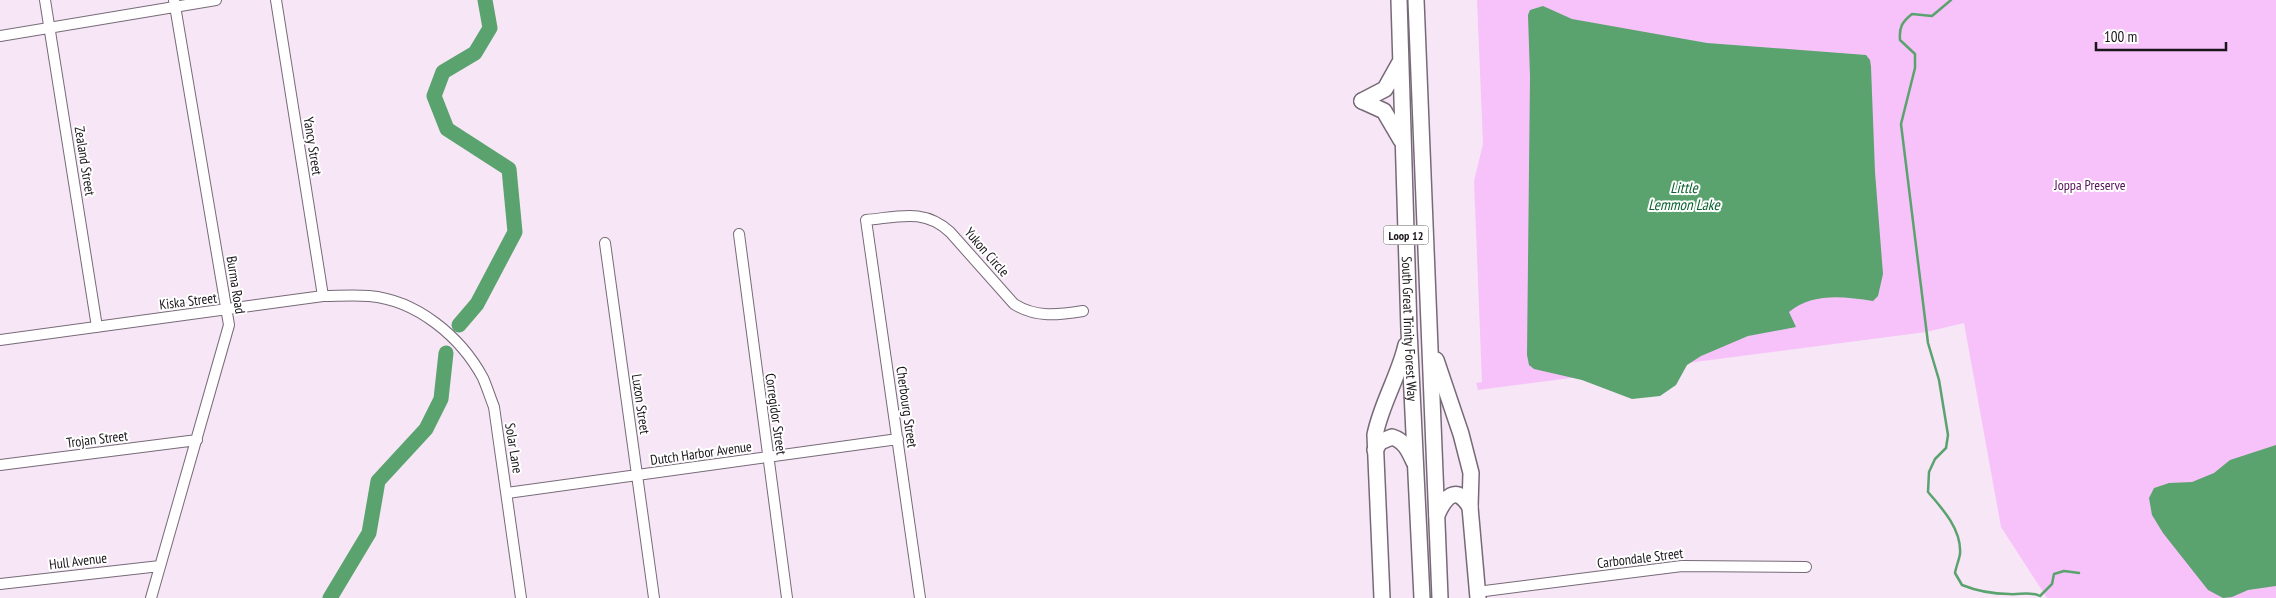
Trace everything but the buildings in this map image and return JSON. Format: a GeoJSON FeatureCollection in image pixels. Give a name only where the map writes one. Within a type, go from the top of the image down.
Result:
{"type":"FeatureCollection","features":[{"type":"Feature","properties":{"kind":"main road","name":"South Great Trinity Forest Way"},"geometry":{"type":"LineString","coordinates":[[1399,0],[1409,330],[1422,598]]}},
{"type":"Feature","properties":{"kind":"main road","name":"South Great Trinity Forest Way"},"geometry":{"type":"LineString","coordinates":[[1416,0],[1440,598]]}},
{"type":"Feature","properties":{"kind":"main road"},"geometry":{"type":"LineString","coordinates":[[1401,60],[1392,80],[1385,89],[1362,101],[1384,112],[1403,142]]}},
{"type":"Feature","properties":{"kind":"main road"},"geometry":{"type":"LineString","coordinates":[[1402,102],[1406,104],[1410,112],[1412,133],[1422,163]]}},
{"type":"Feature","properties":{"kind":"main road"},"geometry":{"type":"LineString","coordinates":[[1382,598],[1375,450],[1377,425],[1398,374],[1409,330]]}},
{"type":"Feature","properties":{"kind":"main road"},"geometry":{"type":"LineString","coordinates":[[1430,342],[1466,452],[1471,473],[1470,507],[1478,595]]}},
{"type":"Feature","properties":{"kind":"main road"},"geometry":{"type":"LineString","coordinates":[[1375,450],[1380,442],[1386,438],[1399,439],[1409,451],[1417,470]]}},
{"type":"Feature","properties":{"kind":"main road"},"geometry":{"type":"LineString","coordinates":[[1437,516],[1442,504],[1450,495],[1459,496],[1470,507]]}},
{"type":"Feature","properties":{"kind":"street","name":"Zealand Street"},"geometry":{"type":"LineString","coordinates":[[45,0],[98,327]]}},
{"type":"Feature","properties":{"kind":"street"},"geometry":{"type":"LineString","coordinates":[[0,36],[174,3],[216,0]]}},
{"type":"Feature","properties":{"kind":"street","name":"Yancy Street"},"geometry":{"type":"LineString","coordinates":[[276,0],[323,296]]}},
{"type":"Feature","properties":{"kind":"street","name":"Burma Road"},"geometry":{"type":"LineString","coordinates":[[151,598],[229,325],[174,3]]}},
{"type":"Feature","properties":{"kind":"street","name":"Yukon Circle"},"geometry":{"type":"LineString","coordinates":[[866,220],[912,215],[928,217],[941,223],[1014,304],[1025,311],[1059,315],[1083,311]]}},
{"type":"Feature","properties":{"kind":"street","name":"Cherbourg Street"},"geometry":{"type":"LineString","coordinates":[[866,220],[920,598]]}},
{"type":"Feature","properties":{"kind":"street","name":"Corregidor Street"},"geometry":{"type":"LineString","coordinates":[[739,234],[787,598]]}},
{"type":"Feature","properties":{"kind":"street","name":"Luzon Street"},"geometry":{"type":"LineString","coordinates":[[604,243],[654,598]]}},
{"type":"Feature","properties":{"kind":"street","name":"Kiska Street"},"geometry":{"type":"LineString","coordinates":[[0,340],[323,296],[369,296],[383,299],[418,312],[434,323]]}},
{"type":"Feature","properties":{"kind":"street","name":"Solar Lane"},"geometry":{"type":"LineString","coordinates":[[434,323],[451,336],[468,354],[483,379],[494,407],[522,598]]}},
{"type":"Feature","properties":{"kind":"street","name":"Dutch Harbor Avenue"},"geometry":{"type":"LineString","coordinates":[[507,493],[898,439]]}},
{"type":"Feature","properties":{"kind":"street","name":"Trojan Street"},"geometry":{"type":"LineString","coordinates":[[0,465],[197,440]]}},
{"type":"Feature","properties":{"kind":"street","name":"Hull Avenue"},"geometry":{"type":"LineString","coordinates":[[0,584],[160,566]]}},
{"type":"Feature","properties":{"kind":"street","name":"Carbondale Street"},"geometry":{"type":"LineString","coordinates":[[1478,595],[1682,566],[1806,567]]}},
{"type":"Feature","properties":{"kind":"green space","name":"Joppa Preserve"},"geometry":{"type":"Polygon","coordinates":[[[1477,0],[2276,0],[2276,598],[2047,598],[2001,527],[1964,323],[1926,332],[1478,390],[1476,383],[1482,382],[1474,181],[1483,144],[1477,0]]]}},
{"type":"Feature","properties":{"kind":"water","name":"Little Lemmon Lake"},"geometry":{"type":"Polygon","coordinates":[[[1543,6],[1572,19],[1707,43],[1866,55],[1870,60],[1871,67],[1875,172],[1883,274],[1878,296],[1873,301],[1830,297],[1809,301],[1789,312],[1796,327],[1748,336],[1701,356],[1687,365],[1676,385],[1660,396],[1632,399],[1582,380],[1534,369],[1529,365],[1527,355],[1530,77],[1528,15],[1530,10],[1543,6]]]}},
{"type":"Feature","properties":{"kind":"water"},"geometry":{"type":"Polygon","coordinates":[[[2276,445],[2276,586],[2248,590],[2232,597],[2223,598],[2208,590],[2163,533],[2152,515],[2149,498],[2154,488],[2169,483],[2192,482],[2214,473],[2230,460],[2276,445]]]}},
{"type":"Feature","properties":{"kind":"waterway"},"geometry":{"type":"LineString","coordinates":[[459,325],[477,304],[515,232],[509,169],[447,129],[434,96],[443,72],[475,53],[490,28],[485,0]]}},
{"type":"Feature","properties":{"kind":"waterway"},"geometry":{"type":"LineString","coordinates":[[1951,0],[1932,16],[1912,14],[1902,25],[1900,35],[1900,40],[1915,54],[1915,68],[1901,124],[1928,343],[1939,380],[1948,435],[1946,448],[1935,459],[1929,472],[1928,492],[1950,520],[1958,536],[1960,554],[1955,573],[1962,585],[1991,593],[2029,593],[2040,596],[2052,584],[2054,574],[2064,571],[2079,573]]}},
{"type":"Feature","properties":{"kind":"waterway"},"geometry":{"type":"LineString","coordinates":[[330,598],[369,533],[378,481],[426,429],[441,399],[446,353]]}}]}
